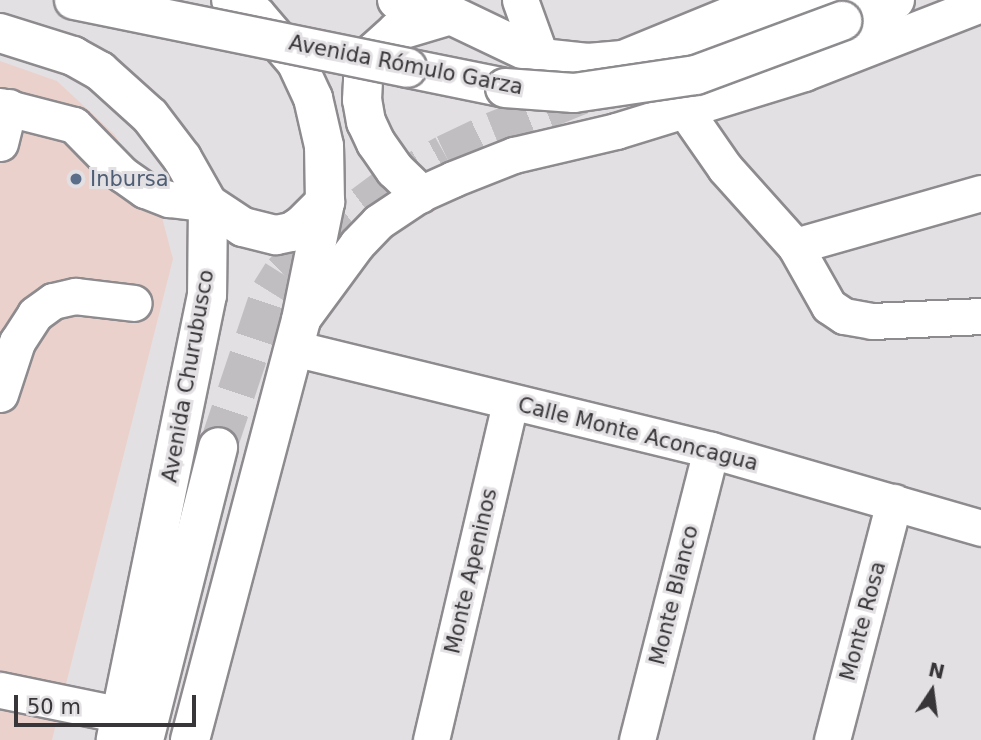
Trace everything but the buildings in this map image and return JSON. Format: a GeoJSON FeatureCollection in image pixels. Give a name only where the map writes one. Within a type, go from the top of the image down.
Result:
{"type":"FeatureCollection","features":[{"type":"Feature","properties":{"kind":"main road","name":"Avenida Rómulo Garza"},"geometry":{"type":"LineString","coordinates":[[74,0],[505,88],[574,93],[696,75],[840,10],[895,0]]}},
{"type":"Feature","properties":{"kind":"main road"},"geometry":{"type":"LineString","coordinates":[[190,740],[297,334],[325,202],[324,146],[313,98],[297,63],[256,15],[231,0]]}},
{"type":"Feature","properties":{"kind":"main road","name":"Avenida Rómulo Garza"},"geometry":{"type":"LineString","coordinates":[[397,0],[451,15],[541,58],[588,63],[623,60],[770,0]]}},
{"type":"Feature","properties":{"kind":"main road"},"geometry":{"type":"LineString","coordinates":[[630,76],[685,60],[793,15],[840,10]]}},
{"type":"Feature","properties":{"kind":"main road"},"geometry":{"type":"LineString","coordinates":[[420,194],[395,170],[376,143],[366,122],[362,100],[363,78],[374,52],[397,31],[451,15]]}},
{"type":"Feature","properties":{"kind":"main road"},"geometry":{"type":"LineString","coordinates":[[0,33],[73,55],[100,71],[150,116],[182,158],[208,204],[243,227],[276,235],[291,232],[325,202]]}},
{"type":"Feature","properties":{"kind":"main road","name":"Avenida Churubusco"},"geometry":{"type":"LineString","coordinates":[[128,732],[207,295],[208,204]]}},
{"type":"Feature","properties":{"kind":"main road"},"geometry":{"type":"LineString","coordinates":[[128,732],[218,447]]}},
{"type":"Feature","properties":{"kind":"street"},"geometry":{"type":"LineString","coordinates":[[520,0],[541,58]]}},
{"type":"Feature","properties":{"kind":"street"},"geometry":{"type":"LineString","coordinates":[[297,334],[364,237],[378,222],[420,194],[514,155],[616,131],[804,74],[981,4]]}},
{"type":"Feature","properties":{"kind":"street"},"geometry":{"type":"LineString","coordinates":[[0,144],[5,107],[74,125],[122,174],[145,190],[169,199],[208,204]]}},
{"type":"Feature","properties":{"kind":"street"},"geometry":{"type":"LineString","coordinates":[[684,110],[725,168],[795,246],[829,306],[845,316],[872,321],[981,316]]}},
{"type":"Feature","properties":{"kind":"street"},"geometry":{"type":"LineString","coordinates":[[795,246],[981,193]]}},
{"type":"Feature","properties":{"kind":"street"},"geometry":{"type":"LineString","coordinates":[[0,394],[17,342],[35,314],[52,302],[75,296],[134,303]]}},
{"type":"Feature","properties":{"kind":"street","name":"Calle Monte Aconcagua"},"geometry":{"type":"LineString","coordinates":[[297,334],[510,402],[711,450],[981,528]]}},
{"type":"Feature","properties":{"kind":"street","name":"Monte Apeninos"},"geometry":{"type":"LineString","coordinates":[[431,740],[510,402]]}},
{"type":"Feature","properties":{"kind":"street","name":"Monte Blanco"},"geometry":{"type":"LineString","coordinates":[[637,740],[711,450]]}},
{"type":"Feature","properties":{"kind":"street","name":"Monte Rosa"},"geometry":{"type":"LineString","coordinates":[[832,740],[894,502]]}},
{"type":"Feature","properties":{"kind":"street"},"geometry":{"type":"LineString","coordinates":[[0,690],[128,732]]}},
{"type":"Feature","properties":{"kind":"shaded area"},"geometry":{"type":"Polygon","coordinates":[[[0,61],[57,81],[115,135],[162,217],[173,259],[52,740],[0,740],[0,61]]]}},
{"type":"Feature","properties":{"kind":"tunnel"},"geometry":{"type":"LineString","coordinates":[[218,447],[270,292],[282,273],[317,239],[388,186],[445,154],[493,131],[595,90]]}},
{"type":"Feature","properties":{"kind":"place","name":"Inbursa"},"geometry":{"type":"Point","coordinates":[76,179]}}]}
